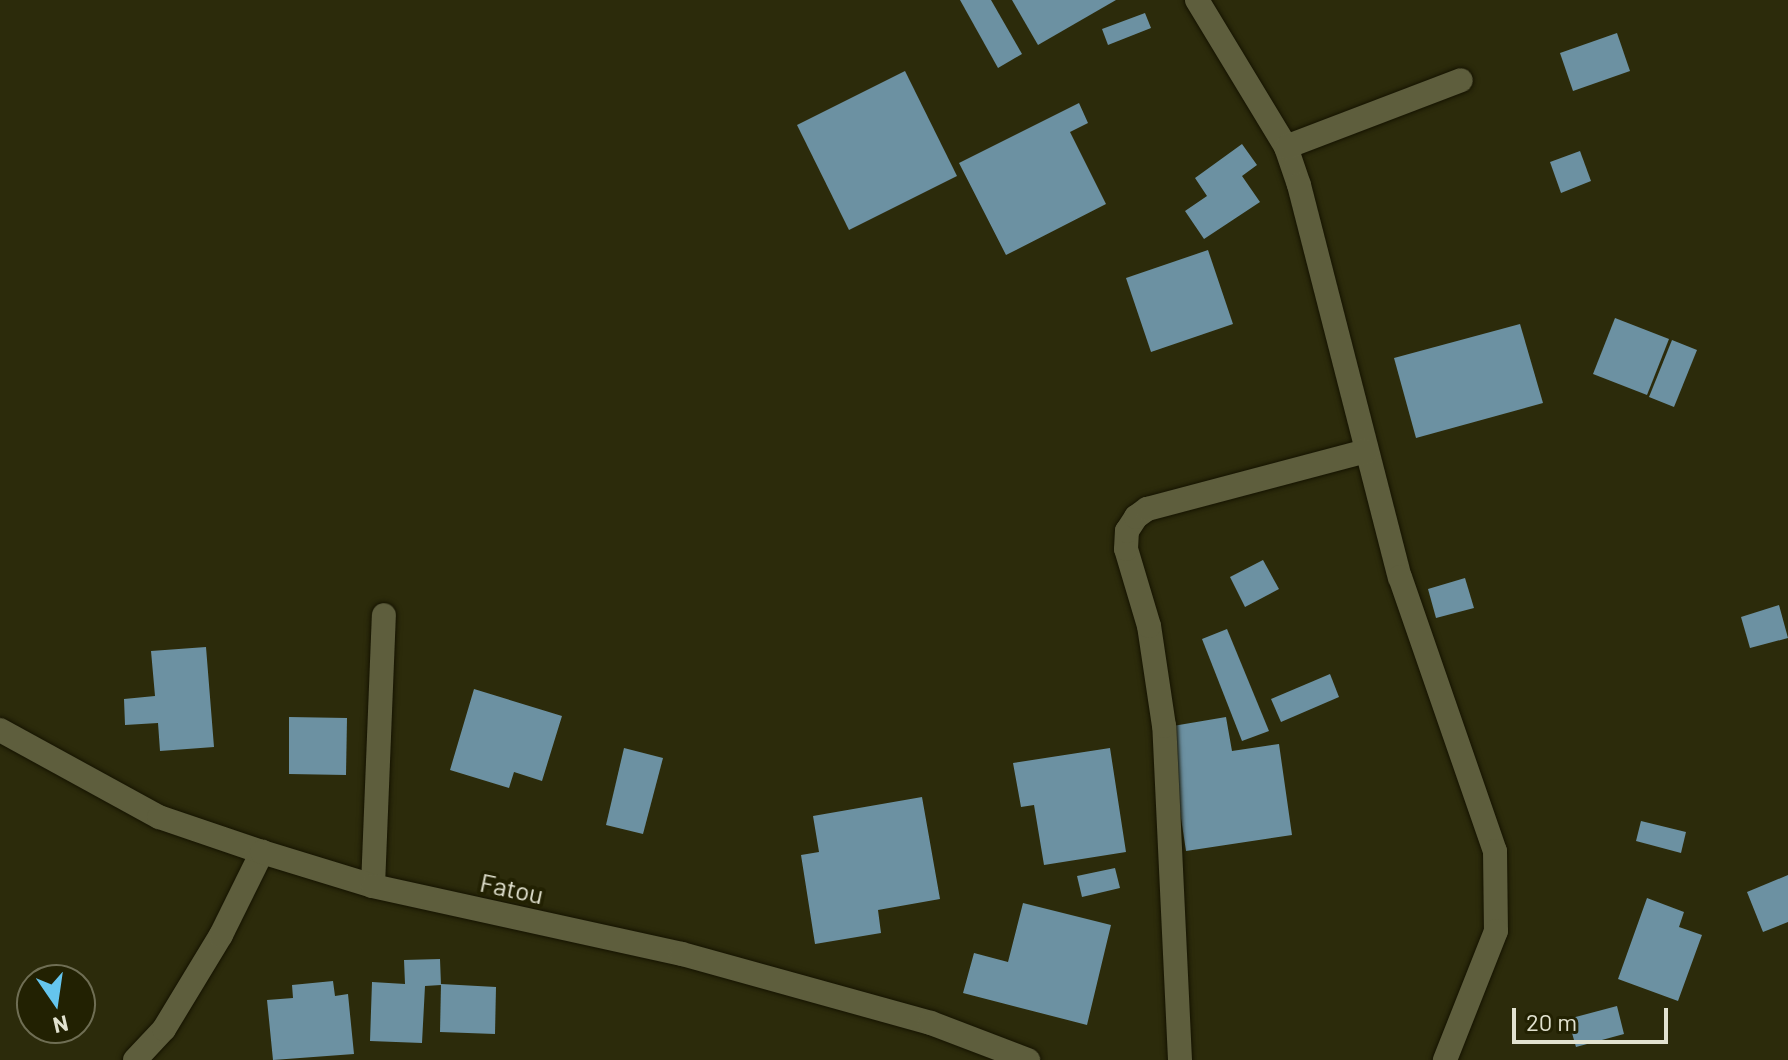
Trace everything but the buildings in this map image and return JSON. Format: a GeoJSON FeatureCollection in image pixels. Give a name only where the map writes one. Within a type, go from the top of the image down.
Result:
{"type":"FeatureCollection","features":[{"type":"Feature","properties":{"kind":"street"},"geometry":{"type":"LineString","coordinates":[[1197,0],[1286,147],[1299,185],[1400,577],[1495,851],[1496,931],[1445,1060]]}},
{"type":"Feature","properties":{"kind":"street"},"geometry":{"type":"LineString","coordinates":[[1286,147],[1461,80]]}},
{"type":"Feature","properties":{"kind":"street"},"geometry":{"type":"LineString","coordinates":[[1180,1060],[1164,726],[1149,626],[1126,549],[1127,531],[1147,509],[1366,451]]}},
{"type":"Feature","properties":{"kind":"street"},"geometry":{"type":"LineString","coordinates":[[373,886],[384,615]]}},
{"type":"Feature","properties":{"kind":"street","name":"Fatou"},"geometry":{"type":"LineString","coordinates":[[0,730],[159,817],[262,852],[373,886],[682,954],[931,1023],[1028,1060]]}},
{"type":"Feature","properties":{"kind":"street"},"geometry":{"type":"LineString","coordinates":[[135,1060],[164,1029],[221,935],[262,852]]}}]}
